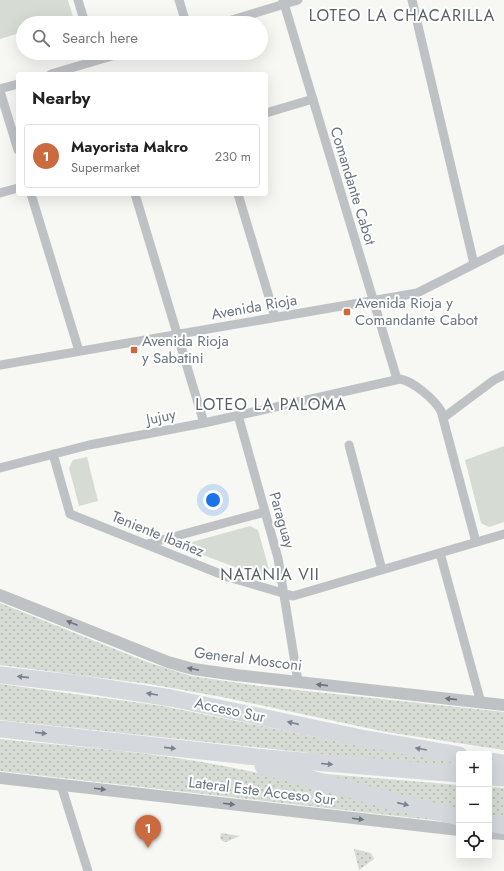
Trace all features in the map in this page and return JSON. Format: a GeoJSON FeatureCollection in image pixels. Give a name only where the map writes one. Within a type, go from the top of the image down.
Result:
{"type":"FeatureCollection","features":[{"type":"Feature","properties":{"kind":"highway","name":"Acceso Sur"},"geometry":{"type":"LineString","coordinates":[[0,675],[87,685],[171,698],[360,738],[456,754]]}},
{"type":"Feature","properties":{"kind":"highway"},"geometry":{"type":"LineString","coordinates":[[0,729],[314,763],[456,774]]}},
{"type":"Feature","properties":{"kind":"highway"},"geometry":{"type":"LineString","coordinates":[[203,751],[456,816]]}},
{"type":"Feature","properties":{"kind":"highway"},"geometry":{"type":"LineString","coordinates":[[492,757],[504,758]]}},
{"type":"Feature","properties":{"kind":"highway"},"geometry":{"type":"LineString","coordinates":[[492,761],[504,763]]}},
{"type":"Feature","properties":{"kind":"highway"},"geometry":{"type":"LineString","coordinates":[[492,777],[504,778]]}},
{"type":"Feature","properties":{"kind":"highway"},"geometry":{"type":"LineString","coordinates":[[492,824],[504,826]]}},
{"type":"Feature","properties":{"kind":"street"},"geometry":{"type":"LineString","coordinates":[[78,0],[83,16]]}},
{"type":"Feature","properties":{"kind":"street"},"geometry":{"type":"LineString","coordinates":[[179,0],[184,16]]}},
{"type":"Feature","properties":{"kind":"street"},"geometry":{"type":"LineString","coordinates":[[243,16],[284,2],[298,0]]}},
{"type":"Feature","properties":{"kind":"street"},"geometry":{"type":"LineString","coordinates":[[412,0],[474,264]]}},
{"type":"Feature","properties":{"kind":"street","name":"Comandante Cabot"},"geometry":{"type":"LineString","coordinates":[[284,2],[397,379]]}},
{"type":"Feature","properties":{"kind":"street"},"geometry":{"type":"LineString","coordinates":[[56,72],[87,60]]}},
{"type":"Feature","properties":{"kind":"street"},"geometry":{"type":"LineString","coordinates":[[16,85],[0,90],[16,143]]}},
{"type":"Feature","properties":{"kind":"street"},"geometry":{"type":"LineString","coordinates":[[268,112],[313,99]]}},
{"type":"Feature","properties":{"kind":"street"},"geometry":{"type":"LineString","coordinates":[[0,194],[16,189]]}},
{"type":"Feature","properties":{"kind":"street"},"geometry":{"type":"LineString","coordinates":[[32,196],[79,351]]}},
{"type":"Feature","properties":{"kind":"street"},"geometry":{"type":"LineString","coordinates":[[136,196],[204,422]]}},
{"type":"Feature","properties":{"kind":"street"},"geometry":{"type":"LineString","coordinates":[[239,196],[275,317]]}},
{"type":"Feature","properties":{"kind":"street","name":"Avenida Rioja"},"geometry":{"type":"LineString","coordinates":[[0,365],[417,293],[504,249]]}},
{"type":"Feature","properties":{"kind":"street"},"geometry":{"type":"LineString","coordinates":[[443,418],[494,380],[504,375]]}},
{"type":"Feature","properties":{"kind":"street"},"geometry":{"type":"LineString","coordinates":[[397,379],[406,381],[428,396],[440,409],[476,542]]}},
{"type":"Feature","properties":{"kind":"street","name":"Jujuy"},"geometry":{"type":"LineString","coordinates":[[0,468],[89,445],[238,415],[397,379]]}},
{"type":"Feature","properties":{"kind":"street","name":"Paraguay"},"geometry":{"type":"LineString","coordinates":[[238,415],[278,558],[298,682]]}},
{"type":"Feature","properties":{"kind":"street"},"geometry":{"type":"LineString","coordinates":[[349,445],[382,570]]}},
{"type":"Feature","properties":{"kind":"street","name":"Teniente Ibañez"},"geometry":{"type":"LineString","coordinates":[[53,454],[70,514],[228,577],[293,596],[504,534]]}},
{"type":"Feature","properties":{"kind":"street"},"geometry":{"type":"LineString","coordinates":[[147,544],[265,512]]}},
{"type":"Feature","properties":{"kind":"street"},"geometry":{"type":"LineString","coordinates":[[440,553],[481,703]]}},
{"type":"Feature","properties":{"kind":"street","name":"General Mosconi"},"geometry":{"type":"LineString","coordinates":[[0,595],[176,664],[206,671],[504,705]]}},
{"type":"Feature","properties":{"kind":"street"},"geometry":{"type":"LineString","coordinates":[[0,778],[61,785],[88,871]]}},
{"type":"Feature","properties":{"kind":"street","name":"Lateral Este Acceso Sur"},"geometry":{"type":"LineString","coordinates":[[61,785],[456,830]]}},
{"type":"Feature","properties":{"kind":"street"},"geometry":{"type":"LineString","coordinates":[[492,833],[504,834]]}},
{"type":"Feature","properties":{"kind":"shaded area"},"geometry":{"type":"Polygon","coordinates":[[[0,0],[68,0],[73,16],[16,16],[16,34],[0,39],[0,0]]]}},
{"type":"Feature","properties":{"kind":"shaded area"},"geometry":{"type":"Polygon","coordinates":[[[504,446],[504,522],[489,527],[481,523],[465,460],[504,446]]]}},
{"type":"Feature","properties":{"kind":"shaded area"},"geometry":{"type":"Polygon","coordinates":[[[87,457],[98,501],[79,506],[69,468],[73,460],[87,457]]]}},
{"type":"Feature","properties":{"kind":"shaded area"},"geometry":{"type":"Polygon","coordinates":[[[250,526],[258,530],[269,569],[262,575],[192,551],[192,542],[250,526]]]}},
{"type":"Feature","properties":{"kind":"shaded area"},"geometry":{"type":"Polygon","coordinates":[[[0,603],[147,662],[191,676],[259,686],[504,712],[504,750],[386,732],[222,697],[149,684],[0,665],[0,603]]]}},
{"type":"Feature","properties":{"kind":"shaded area"},"geometry":{"type":"Polygon","coordinates":[[[0,684],[163,706],[355,745],[456,762],[456,768],[347,757],[0,720],[0,684]]]}},
{"type":"Feature","properties":{"kind":"shaded area"},"geometry":{"type":"Polygon","coordinates":[[[0,739],[98,748],[196,761],[260,773],[324,788],[450,822],[0,771],[0,739]]]}},
{"type":"Feature","properties":{"kind":"shaded area"},"geometry":{"type":"Polygon","coordinates":[[[314,773],[456,785],[456,813],[314,773]]]}},
{"type":"Feature","properties":{"kind":"shaded area"},"geometry":{"type":"Polygon","coordinates":[[[492,787],[504,788],[504,823],[492,821],[492,787]]]}},
{"type":"Feature","properties":{"kind":"shaded area"},"geometry":{"type":"Polygon","coordinates":[[[221,833],[240,836],[226,842],[222,841],[220,838],[221,833]]]}},
{"type":"Feature","properties":{"kind":"shaded area"},"geometry":{"type":"Polygon","coordinates":[[[354,849],[371,853],[374,859],[359,870],[354,849]]]}},
{"type":"Feature","properties":{"kind":"place","name":"Avenida Rioja y Comandante Cabot"},"geometry":{"type":"Point","coordinates":[347,312]}},
{"type":"Feature","properties":{"kind":"place","name":"Avenida Rioja y Sabatini"},"geometry":{"type":"Point","coordinates":[134,350]}},
{"type":"Feature","properties":{"kind":"place","name":"Mayorista Makro"},"geometry":{"type":"Point","coordinates":[148,848]}},
{"type":"Feature","properties":{"kind":"district","name":"LOTEO LA CHACARILLA"},"geometry":{"type":"Point","coordinates":[402,15]}},
{"type":"Feature","properties":{"kind":"district","name":"LOTEO LA PALOMA"},"geometry":{"type":"Point","coordinates":[271,404]}},
{"type":"Feature","properties":{"kind":"district","name":"NATANIA VII"},"geometry":{"type":"Point","coordinates":[270,574]}}]}
